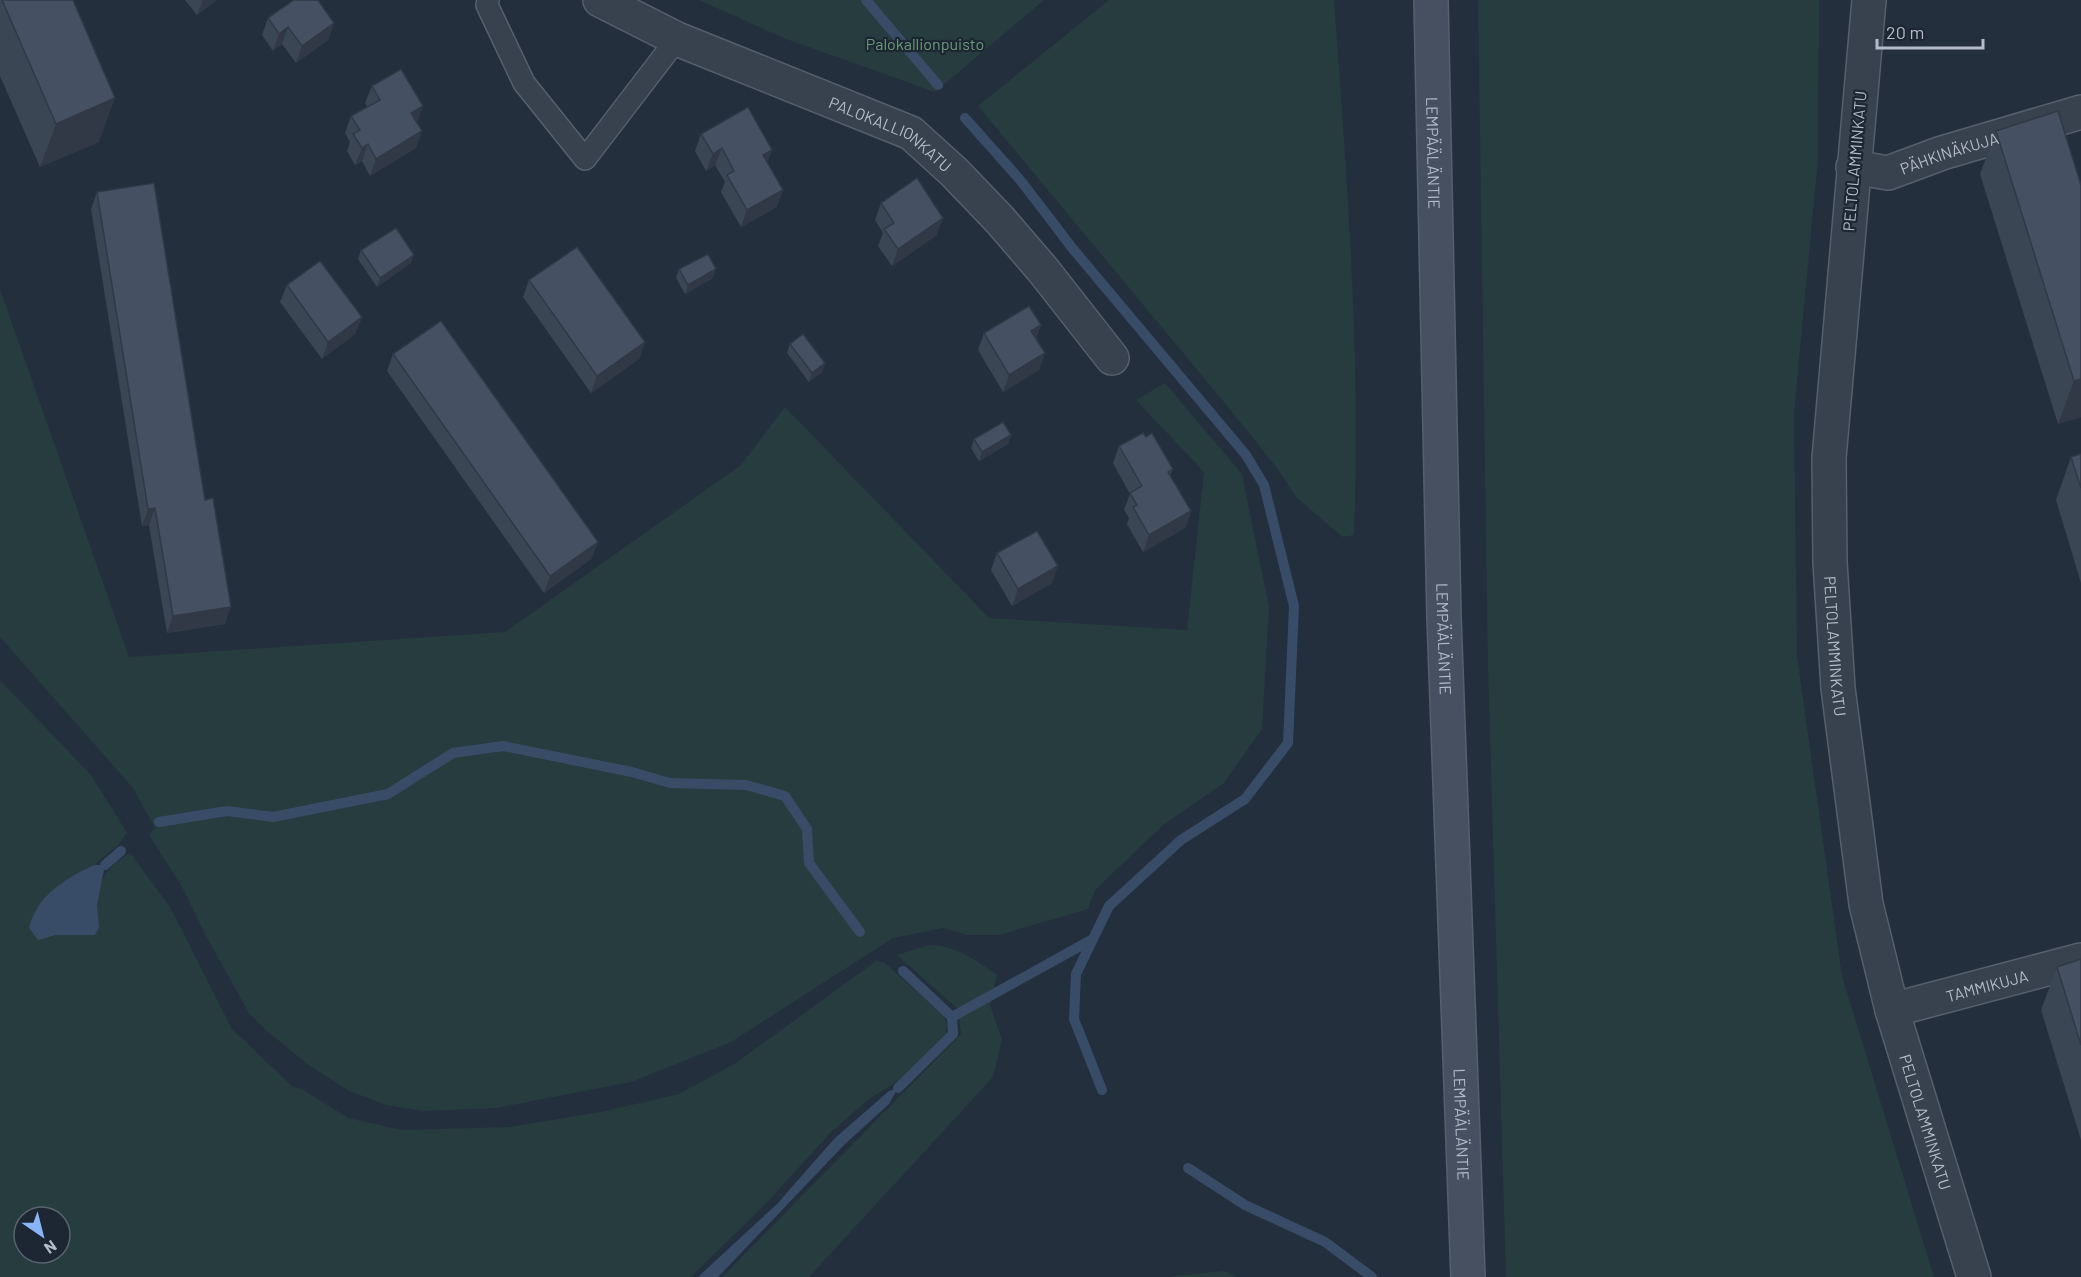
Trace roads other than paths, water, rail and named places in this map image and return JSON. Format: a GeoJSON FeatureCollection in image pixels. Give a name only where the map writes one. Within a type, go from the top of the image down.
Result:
{"type":"FeatureCollection","features":[{"type":"Feature","properties":{"kind":"main road","name":"LEMPÄÄLÄNTIE"},"geometry":{"type":"LineString","coordinates":[[1431,0],[1444,617],[1468,1277]]}},
{"type":"Feature","properties":{"kind":"street","name":"PALOKALLIONKATU"},"geometry":{"type":"LineString","coordinates":[[600,0],[677,39],[911,133],[954,172],[1000,220],[1043,270],[1112,358]]}},
{"type":"Feature","properties":{"kind":"street","name":"PELTOLAMMINKATU"},"geometry":{"type":"LineString","coordinates":[[1869,0],[1829,458],[1830,562],[1838,688],[1866,904],[1892,1010],[1974,1277]]}},
{"type":"Feature","properties":{"kind":"street","name":"PÄHKINÄKUJA"},"geometry":{"type":"LineString","coordinates":[[1853,167],[1888,173],[1942,153],[2081,112]]}},
{"type":"Feature","properties":{"kind":"street","name":"TAMMIKUJA"},"geometry":{"type":"LineString","coordinates":[[1892,1010],[2081,960]]}},
{"type":"Feature","properties":{"kind":"lane"},"geometry":{"type":"LineString","coordinates":[[488,0],[487,4],[524,83],[585,159],[677,39]]}},
{"type":"Feature","properties":{"kind":"water"},"geometry":{"type":"Polygon","coordinates":[[[94,865],[105,865],[97,905],[99,927],[95,935],[56,935],[38,940],[29,928],[38,906],[63,882],[94,865]]]}},
{"type":"Feature","properties":{"kind":"water"},"geometry":{"type":"Polygon","coordinates":[[[898,1088],[889,1104],[844,1145],[718,1277],[698,1277],[777,1204],[834,1139],[889,1091],[898,1088]]]}},
{"type":"Feature","properties":{"kind":"waterway"},"geometry":{"type":"LineString","coordinates":[[866,0],[938,85]]}},
{"type":"Feature","properties":{"kind":"waterway"},"geometry":{"type":"LineString","coordinates":[[965,118],[1021,181],[1073,249],[1246,455],[1264,485],[1294,606],[1288,743],[1245,799],[1181,840],[1109,906],[1076,974],[1074,1019],[1102,1090]]}},
{"type":"Feature","properties":{"kind":"waterway"},"geometry":{"type":"LineString","coordinates":[[159,822],[227,811],[273,817],[388,794],[453,753],[503,746],[632,772],[670,783],[746,785],[785,796],[807,829],[809,863],[860,932]]}},
{"type":"Feature","properties":{"kind":"waterway"},"geometry":{"type":"LineString","coordinates":[[105,865],[121,851]]}},
{"type":"Feature","properties":{"kind":"waterway"},"geometry":{"type":"LineString","coordinates":[[903,971],[952,1017],[1093,939]]}},
{"type":"Feature","properties":{"kind":"waterway"},"geometry":{"type":"LineString","coordinates":[[898,1088],[953,1034],[952,1017]]}},
{"type":"Feature","properties":{"kind":"waterway"},"geometry":{"type":"LineString","coordinates":[[1188,1168],[1245,1205],[1325,1242],[1372,1277]]}},
{"type":"Feature","properties":{"kind":"park label","name":"Palokallionpuisto"},"geometry":{"type":"Point","coordinates":[925,43]}}]}
